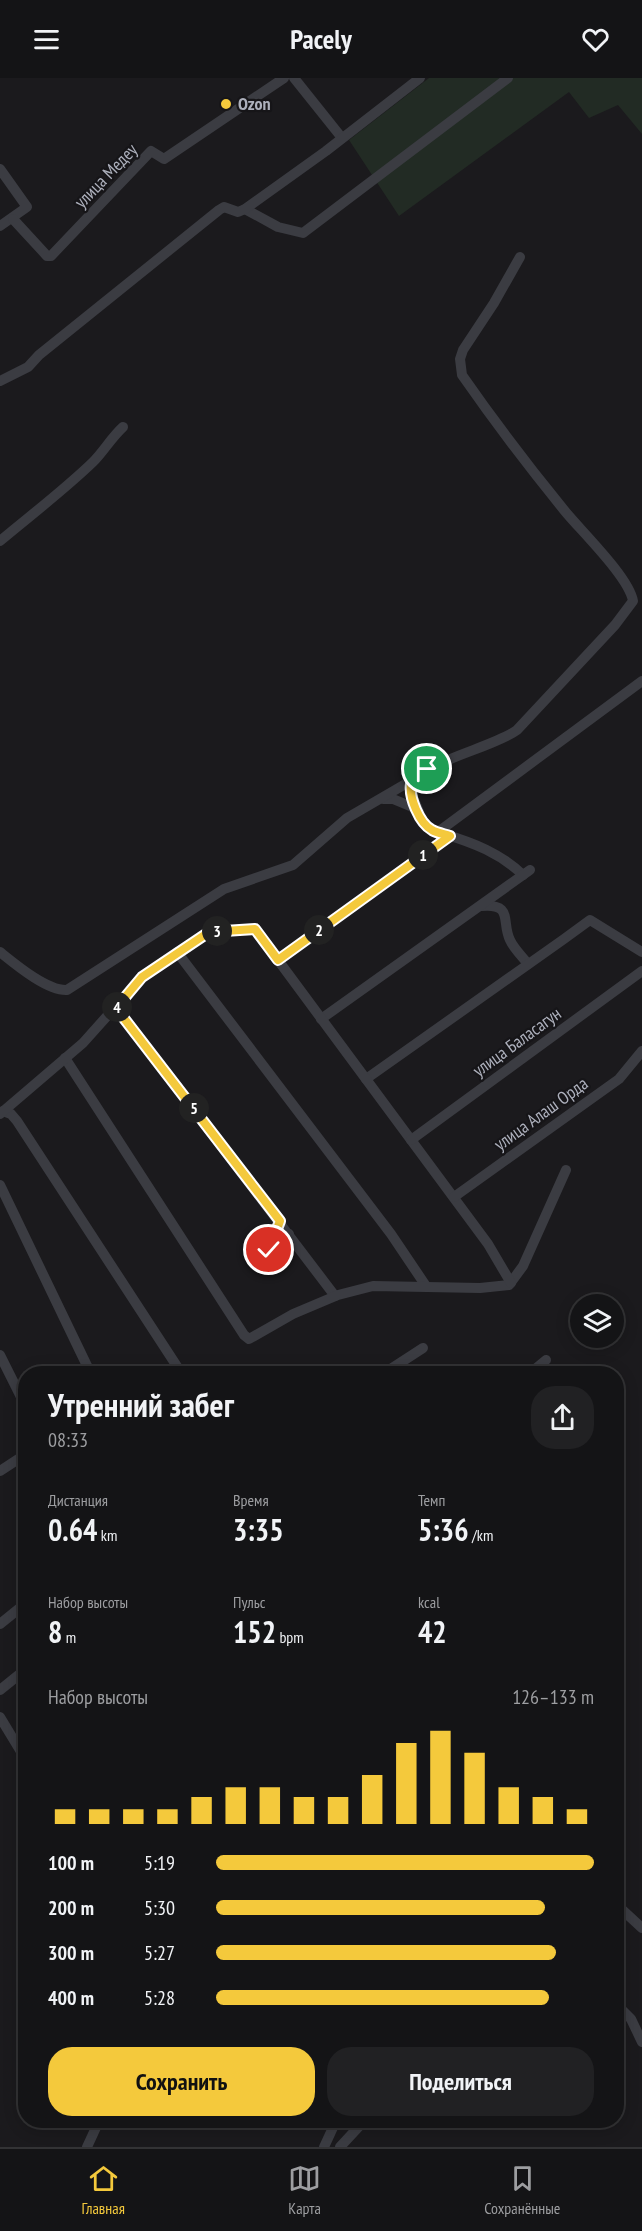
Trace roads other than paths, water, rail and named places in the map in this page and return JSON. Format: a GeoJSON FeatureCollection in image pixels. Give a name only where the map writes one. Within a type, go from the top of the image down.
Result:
{"type":"FeatureCollection","features":[{"type":"Feature","properties":{"kind":"street","name":"улица Медеу"},"geometry":{"type":"LineString","coordinates":[[13,219],[47,256],[54,254],[151,151],[164,159],[284,78]]}},
{"type":"Feature","properties":{"kind":"street"},"geometry":{"type":"LineString","coordinates":[[294,78],[342,138]]}},
{"type":"Feature","properties":{"kind":"street"},"geometry":{"type":"LineString","coordinates":[[0,381],[28,367],[39,355],[219,210],[224,207],[238,212],[245,209],[420,78]]}},
{"type":"Feature","properties":{"kind":"street"},"geometry":{"type":"LineString","coordinates":[[245,209],[278,227],[303,233],[508,78]]}},
{"type":"Feature","properties":{"kind":"street"},"geometry":{"type":"LineString","coordinates":[[0,169],[27,207],[0,226]]}},
{"type":"Feature","properties":{"kind":"street"},"geometry":{"type":"LineString","coordinates":[[0,952],[28,973],[54,987],[67,990],[224,889],[293,865],[347,818],[383,799],[436,765],[498,742],[517,730],[615,625],[633,601],[622,578],[558,502],[462,375],[460,359],[464,350],[520,257]]}},
{"type":"Feature","properties":{"kind":"street"},"geometry":{"type":"LineString","coordinates":[[0,541],[90,465],[110,445],[114,435],[123,427]]}},
{"type":"Feature","properties":{"kind":"street"},"geometry":{"type":"LineString","coordinates":[[436,832],[642,681]]}},
{"type":"Feature","properties":{"kind":"street"},"geometry":{"type":"LineString","coordinates":[[321,1019],[526,873],[491,851],[436,832],[423,822],[410,790],[414,779]]}},
{"type":"Feature","properties":{"kind":"street"},"geometry":{"type":"LineString","coordinates":[[383,799],[393,799],[417,809]]}},
{"type":"Feature","properties":{"kind":"street"},"geometry":{"type":"LineString","coordinates":[[278,960],[450,836]]}},
{"type":"Feature","properties":{"kind":"street"},"geometry":{"type":"LineString","coordinates":[[480,906],[490,905],[501,909],[507,920],[509,939],[528,964]]}},
{"type":"Feature","properties":{"kind":"street"},"geometry":{"type":"LineString","coordinates":[[366,1079],[590,920],[642,952]]}},
{"type":"Feature","properties":{"kind":"street"},"geometry":{"type":"LineString","coordinates":[[2,1113],[65,1058],[116,1008],[142,977],[209,932],[255,929],[488,1244],[511,1283]]}},
{"type":"Feature","properties":{"kind":"street"},"geometry":{"type":"LineString","coordinates":[[177,952],[391,1234],[426,1286]]}},
{"type":"Feature","properties":{"kind":"street","name":"улица Баласагун"},"geometry":{"type":"LineString","coordinates":[[411,1140],[642,971]]}},
{"type":"Feature","properties":{"kind":"street"},"geometry":{"type":"LineString","coordinates":[[116,1008],[335,1296]]}},
{"type":"Feature","properties":{"kind":"street","name":"улица Алаш Орда"},"geometry":{"type":"LineString","coordinates":[[454,1197],[619,1079],[642,1052]]}},
{"type":"Feature","properties":{"kind":"street"},"geometry":{"type":"LineString","coordinates":[[65,1058],[246,1338],[249,1339],[293,1314],[335,1296],[373,1286],[480,1288],[501,1287],[511,1283],[524,1266],[545,1223],[566,1170]]}},
{"type":"Feature","properties":{"kind":"street"},"geometry":{"type":"LineString","coordinates":[[2,1113],[11,1114],[17,1121],[177,1366]]}},
{"type":"Feature","properties":{"kind":"street"},"geometry":{"type":"LineString","coordinates":[[0,1185],[87,1366]]}},
{"type":"Feature","properties":{"kind":"street"},"geometry":{"type":"LineString","coordinates":[[269,1250],[280,1221]]}},
{"type":"Feature","properties":{"kind":"street"},"geometry":{"type":"LineString","coordinates":[[255,1260],[289,1234]]}},
{"type":"Feature","properties":{"kind":"street"},"geometry":{"type":"LineString","coordinates":[[395,1366],[423,1348]]}},
{"type":"Feature","properties":{"kind":"street"},"geometry":{"type":"LineString","coordinates":[[0,1355],[18,1391]]}},
{"type":"Feature","properties":{"kind":"street"},"geometry":{"type":"LineString","coordinates":[[539,1366],[546,1360]]}},
{"type":"Feature","properties":{"kind":"street"},"geometry":{"type":"LineString","coordinates":[[0,1471],[18,1459]]}},
{"type":"Feature","properties":{"kind":"street"},"geometry":{"type":"LineString","coordinates":[[0,1624],[18,1609]]}},
{"type":"Feature","properties":{"kind":"street"},"geometry":{"type":"LineString","coordinates":[[0,1690],[18,1676]]}},
{"type":"Feature","properties":{"kind":"street"},"geometry":{"type":"LineString","coordinates":[[0,1718],[18,1747]]}},
{"type":"Feature","properties":{"kind":"street"},"geometry":{"type":"LineString","coordinates":[[624,1911],[642,1928]]}},
{"type":"Feature","properties":{"kind":"street"},"geometry":{"type":"LineString","coordinates":[[624,2012],[631,2019],[642,2042]]}},
{"type":"Feature","properties":{"kind":"street"},"geometry":{"type":"LineString","coordinates":[[87,2147],[96,2128]]}},
{"type":"Feature","properties":{"kind":"street"},"geometry":{"type":"LineString","coordinates":[[324,2147],[333,2128]]}},
{"type":"Feature","properties":{"kind":"street"},"geometry":{"type":"LineString","coordinates":[[340,2147],[358,2128]]}},
{"type":"Feature","properties":{"kind":"place","name":"Ozon"},"geometry":{"type":"Point","coordinates":[226,104]}}]}
